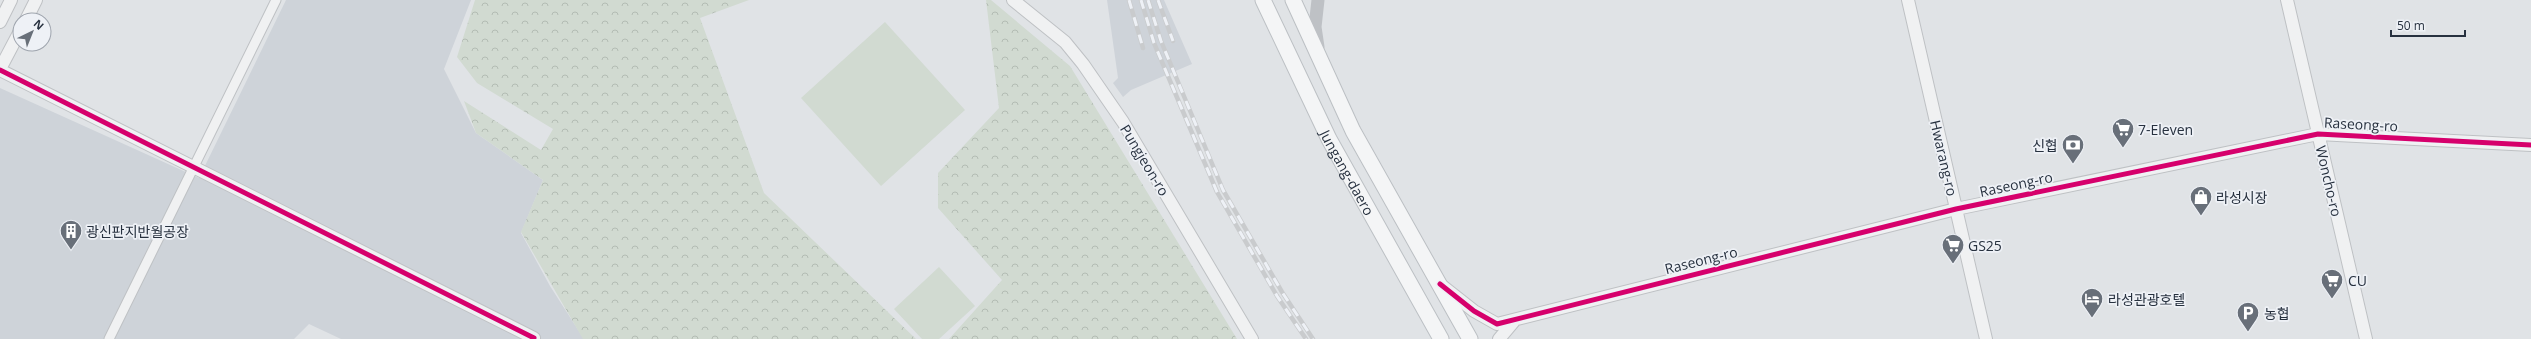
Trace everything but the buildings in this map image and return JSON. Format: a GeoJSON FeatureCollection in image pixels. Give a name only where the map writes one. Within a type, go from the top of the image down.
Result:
{"type":"FeatureCollection","features":[{"type":"Feature","properties":{"kind":"main road","name":"Jungang-daero"},"geometry":{"type":"LineString","coordinates":[[1263,0],[1329,139],[1441,339]]}},
{"type":"Feature","properties":{"kind":"main road","name":"Jungang-daero"},"geometry":{"type":"LineString","coordinates":[[1293,0],[1353,131],[1470,339]]}},
{"type":"Feature","properties":{"kind":"main road"},"geometry":{"type":"LineString","coordinates":[[1318,0],[1314,27],[1321,60]]}},
{"type":"Feature","properties":{"kind":"street"},"geometry":{"type":"LineString","coordinates":[[0,22],[11,0]]}},
{"type":"Feature","properties":{"kind":"street"},"geometry":{"type":"LineString","coordinates":[[30,12],[36,0]]}},
{"type":"Feature","properties":{"kind":"street"},"geometry":{"type":"LineString","coordinates":[[109,339],[276,0]]}},
{"type":"Feature","properties":{"kind":"street","name":"Pungjeon-ro"},"geometry":{"type":"LineString","coordinates":[[1014,0],[1066,42],[1083,64],[1123,122],[1252,339]]}},
{"type":"Feature","properties":{"kind":"street","name":"Hwarang-ro"},"geometry":{"type":"LineString","coordinates":[[1908,0],[1986,339]]}},
{"type":"Feature","properties":{"kind":"street","name":"Woncho-ro"},"geometry":{"type":"LineString","coordinates":[[2287,0],[2366,339]]}},
{"type":"Feature","properties":{"kind":"street"},"geometry":{"type":"LineString","coordinates":[[12,46],[0,69],[534,338]]}},
{"type":"Feature","properties":{"kind":"street","name":"Raseong-ro"},"geometry":{"type":"LineString","coordinates":[[1440,284],[1474,311],[1497,324],[1956,209],[2318,134],[2531,145]]}},
{"type":"Feature","properties":{"kind":"street"},"geometry":{"type":"LineString","coordinates":[[1499,339],[1515,320]]}},
{"type":"Feature","properties":{"kind":"shaded area"},"geometry":{"type":"Polygon","coordinates":[[[286,0],[471,0],[444,69],[476,133],[543,180],[521,233],[550,286],[584,339],[341,339],[309,324],[294,339],[0,339],[0,88],[199,178],[286,0]]]}},
{"type":"Feature","properties":{"kind":"shaded area"},"geometry":{"type":"Polygon","coordinates":[[[1107,0],[1164,0],[1192,64],[1131,90],[1123,97],[1113,83],[1118,78],[1107,0]]]}},
{"type":"Feature","properties":{"kind":"green space"},"geometry":{"type":"Polygon","coordinates":[[[475,0],[749,0],[700,18],[764,193],[916,339],[583,339],[521,232],[543,180],[476,133],[464,101],[541,150],[553,129],[477,83],[457,57],[475,0]]]}},
{"type":"Feature","properties":{"kind":"green space"},"geometry":{"type":"Polygon","coordinates":[[[986,0],[991,0],[1070,66],[1237,339],[949,339],[1002,280],[938,208],[938,173],[999,108],[986,0]]]}},
{"type":"Feature","properties":{"kind":"green space"},"geometry":{"type":"Polygon","coordinates":[[[885,22],[965,110],[881,186],[801,98],[885,22]]]}},
{"type":"Feature","properties":{"kind":"green space"},"geometry":{"type":"Polygon","coordinates":[[[939,267],[975,306],[939,339],[922,339],[894,309],[939,267]]]}},
{"type":"Feature","properties":{"kind":"railway"},"geometry":{"type":"LineString","coordinates":[[1129,0],[1143,48]]}},
{"type":"Feature","properties":{"kind":"railway"},"geometry":{"type":"LineString","coordinates":[[1141,0],[1154,43],[1217,192],[1277,296],[1306,339]]}},
{"type":"Feature","properties":{"kind":"railway"},"geometry":{"type":"LineString","coordinates":[[1148,0],[1161,41],[1223,190],[1282,292],[1313,339]]}},
{"type":"Feature","properties":{"kind":"railway"},"geometry":{"type":"LineString","coordinates":[[1158,0],[1173,41]]}},
{"type":"Feature","properties":{"kind":"cycle path"},"geometry":{"type":"LineString","coordinates":[[0,70],[534,338]]}},
{"type":"Feature","properties":{"kind":"cycle path"},"geometry":{"type":"LineString","coordinates":[[1440,284],[1474,311],[1497,324],[1956,209],[2318,134],[2531,145]]}},
{"type":"Feature","properties":{"kind":"place","name":"7-Eleven"},"geometry":{"type":"Point","coordinates":[2123,148]}},
{"type":"Feature","properties":{"kind":"place","name":"신협"},"geometry":{"type":"Point","coordinates":[2073,164]}},
{"type":"Feature","properties":{"kind":"place","name":"라성시장"},"geometry":{"type":"Point","coordinates":[2201,216]}},
{"type":"Feature","properties":{"kind":"place","name":"광신판지반월공장"},"geometry":{"type":"Point","coordinates":[71,250]}},
{"type":"Feature","properties":{"kind":"place","name":"GS25"},"geometry":{"type":"Point","coordinates":[1953,264]}},
{"type":"Feature","properties":{"kind":"place","name":"CU"},"geometry":{"type":"Point","coordinates":[2332,300]}},
{"type":"Feature","properties":{"kind":"place","name":"라성관광호텔"},"geometry":{"type":"Point","coordinates":[2092,318]}},
{"type":"Feature","properties":{"kind":"place","name":"농협"},"geometry":{"type":"Point","coordinates":[2248,332]}}]}
